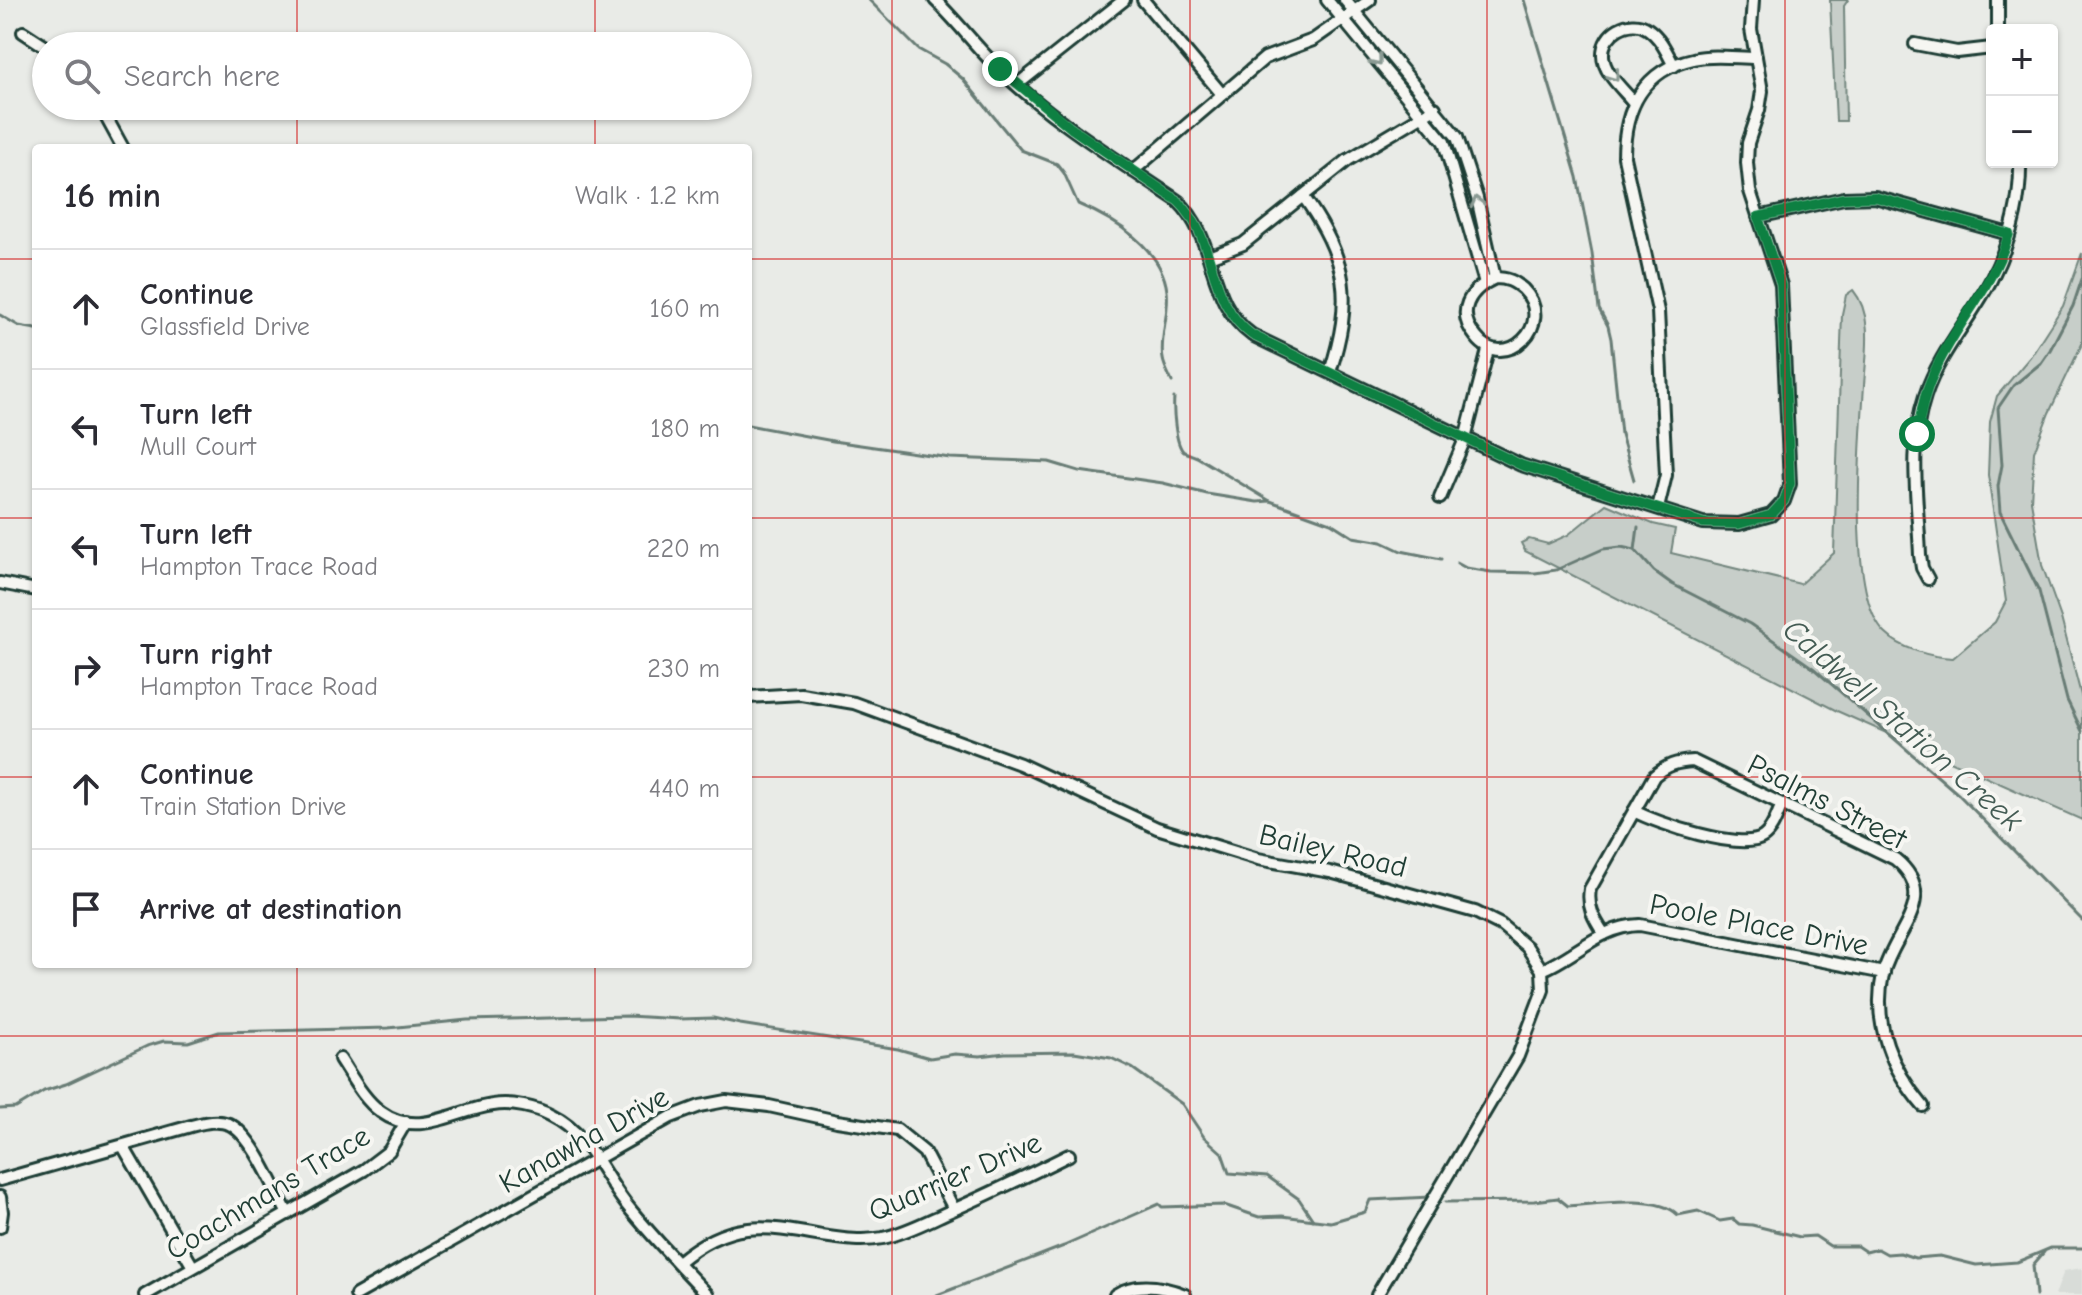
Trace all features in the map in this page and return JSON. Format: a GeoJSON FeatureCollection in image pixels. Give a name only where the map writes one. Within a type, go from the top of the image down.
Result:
{"type":"FeatureCollection","features":[{"type":"Feature","properties":{"kind":"street"},"geometry":{"type":"LineString","coordinates":[[935,0],[995,65],[1071,128],[1178,201],[1189,212],[1231,317],[1252,335],[1521,465],[1703,523],[1739,524],[1771,515],[1784,501],[1790,484],[1781,285],[1750,191],[1747,163],[1748,143],[1762,91],[1751,29],[1753,0]]}},
{"type":"Feature","properties":{"kind":"street"},"geometry":{"type":"LineString","coordinates":[[1018,84],[1124,0]]}},
{"type":"Feature","properties":{"kind":"street"},"geometry":{"type":"LineString","coordinates":[[1143,0],[1221,93]]}},
{"type":"Feature","properties":{"kind":"street"},"geometry":{"type":"LineString","coordinates":[[1327,0],[1444,142],[1490,280]]}},
{"type":"Feature","properties":{"kind":"street"},"geometry":{"type":"LineString","coordinates":[[1345,0],[1457,137],[1464,155],[1490,280]]}},
{"type":"Feature","properties":{"kind":"street"},"geometry":{"type":"LineString","coordinates":[[1133,171],[1265,58],[1313,40],[1370,0]]}},
{"type":"Feature","properties":{"kind":"street"},"geometry":{"type":"LineString","coordinates":[[1998,0],[1998,24]]}},
{"type":"Feature","properties":{"kind":"street"},"geometry":{"type":"LineString","coordinates":[[1634,103],[1608,70],[1603,56],[1605,42],[1613,31],[1629,25],[1645,26],[1658,38],[1674,66]]}},
{"type":"Feature","properties":{"kind":"street"},"geometry":{"type":"LineString","coordinates":[[23,32],[32,38]]}},
{"type":"Feature","properties":{"kind":"street"},"geometry":{"type":"LineString","coordinates":[[1915,44],[1957,52],[1986,49]]}},
{"type":"Feature","properties":{"kind":"street"},"geometry":{"type":"LineString","coordinates":[[1658,508],[1666,475],[1658,311],[1624,157],[1624,133],[1640,91],[1658,75],[1674,66],[1704,58],[1756,58]]}},
{"type":"Feature","properties":{"kind":"street"},"geometry":{"type":"LineString","coordinates":[[1209,257],[1243,244],[1348,160],[1435,108]]}},
{"type":"Feature","properties":{"kind":"street"},"geometry":{"type":"LineString","coordinates":[[108,120],[121,144]]}},
{"type":"Feature","properties":{"kind":"street"},"geometry":{"type":"LineString","coordinates":[[1928,579],[1922,568],[1916,450],[1924,399],[1940,361],[1990,281],[2009,234],[2018,196],[2020,168]]}},
{"type":"Feature","properties":{"kind":"street"},"geometry":{"type":"LineString","coordinates":[[1303,196],[1327,234],[1342,278],[1342,335],[1330,372]]}},
{"type":"Feature","properties":{"kind":"street"},"geometry":{"type":"LineString","coordinates":[[1758,217],[1844,198],[1875,197],[2009,234]]}},
{"type":"Feature","properties":{"kind":"street"},"geometry":{"type":"LineString","coordinates":[[1490,280],[1515,282],[1534,306],[1536,317],[1532,329],[1513,348],[1488,350],[1472,333],[1466,320],[1466,307],[1472,292],[1490,280]]}},
{"type":"Feature","properties":{"kind":"street"},"geometry":{"type":"LineString","coordinates":[[1440,498],[1465,439],[1488,350]]}},
{"type":"Feature","properties":{"kind":"street"},"geometry":{"type":"LineString","coordinates":[[0,583],[32,589]]}},
{"type":"Feature","properties":{"kind":"street","name":"Bailey Road"},"geometry":{"type":"LineString","coordinates":[[752,697],[801,694],[850,701],[1020,764],[1157,828],[1258,859],[1328,871],[1475,912],[1514,935],[1531,952],[1542,970]]}},
{"type":"Feature","properties":{"kind":"street","name":"Psalms Street"},"geometry":{"type":"LineString","coordinates":[[1604,934],[1590,906],[1590,889],[1654,776],[1665,767],[1679,762],[1693,761],[1895,859],[1913,877],[1917,892],[1915,905],[1884,973],[1881,996],[1885,1039],[1893,1063],[1906,1086],[1923,1106]]}},
{"type":"Feature","properties":{"kind":"street"},"geometry":{"type":"LineString","coordinates":[[1634,811],[1665,825],[1743,842],[1762,838],[1770,830],[1782,804]]}},
{"type":"Feature","properties":{"kind":"street","name":"Poole Place Drive"},"geometry":{"type":"LineString","coordinates":[[1542,970],[1604,934],[1618,928],[1640,925],[1884,973]]}},
{"type":"Feature","properties":{"kind":"street"},"geometry":{"type":"LineString","coordinates":[[1377,1295],[1518,1056],[1543,990],[1542,970]]}},
{"type":"Feature","properties":{"kind":"street"},"geometry":{"type":"LineString","coordinates":[[340,1059],[372,1104],[396,1120],[427,1123],[492,1105],[536,1109],[564,1123],[588,1146],[623,1200],[708,1295]]}},
{"type":"Feature","properties":{"kind":"street","name":"Kanawha Drive"},"geometry":{"type":"LineString","coordinates":[[356,1295],[671,1117],[700,1106],[726,1101],[897,1130],[924,1152],[954,1209]]}},
{"type":"Feature","properties":{"kind":"street"},"geometry":{"type":"LineString","coordinates":[[0,1180],[208,1122],[227,1123],[248,1141],[288,1214]]}},
{"type":"Feature","properties":{"kind":"street","name":"Coachmans Trace"},"geometry":{"type":"LineString","coordinates":[[145,1295],[383,1157],[406,1122]]}},
{"type":"Feature","properties":{"kind":"street"},"geometry":{"type":"LineString","coordinates":[[123,1146],[193,1267]]}},
{"type":"Feature","properties":{"kind":"street","name":"Quarrier Drive"},"geometry":{"type":"LineString","coordinates":[[678,1262],[712,1241],[748,1227],[775,1227],[867,1241],[904,1231],[1069,1155]]}},
{"type":"Feature","properties":{"kind":"street"},"geometry":{"type":"LineString","coordinates":[[0,1197],[0,1227]]}},
{"type":"Feature","properties":{"kind":"street"},"geometry":{"type":"LineString","coordinates":[[1115,1295],[1127,1289],[1146,1286],[1185,1295]]}},
{"type":"Feature","properties":{"kind":"shaded area"},"geometry":{"type":"Polygon","coordinates":[[[1830,0],[1848,0],[1844,6],[1846,121],[1836,121],[1830,0]]]}},
{"type":"Feature","properties":{"kind":"shaded area"},"geometry":{"type":"Polygon","coordinates":[[[2082,253],[2082,344],[2034,452],[2031,501],[2042,565],[2061,618],[2082,699],[2082,820],[1837,711],[1525,551],[1521,543],[1529,539],[1548,544],[1568,535],[1606,504],[1653,524],[1675,529],[1671,553],[1800,584],[1834,553],[1842,314],[1846,295],[1853,290],[1864,311],[1867,336],[1859,477],[1860,552],[1865,586],[1873,614],[1892,639],[1917,651],[1953,658],[1995,622],[2006,601],[1988,475],[1990,422],[1997,396],[2030,357],[2063,306],[2082,253]]]}},
{"type":"Feature","properties":{"kind":"shaded area"},"geometry":{"type":"Polygon","coordinates":[[[2082,1268],[2082,1295],[2055,1295],[2064,1271],[2082,1268]]]}},
{"type":"Feature","properties":{"kind":"waterway","name":"Caldwell Station Creek"},"geometry":{"type":"LineString","coordinates":[[869,0],[918,49],[945,64],[963,79],[1021,150],[1057,164],[1078,204],[1121,227],[1156,261],[1167,291],[1162,351],[1172,382]]}},
{"type":"Feature","properties":{"kind":"waterway"},"geometry":{"type":"LineString","coordinates":[[1524,0],[1577,177],[1599,309],[1611,339],[1621,434],[1634,480]]}},
{"type":"Feature","properties":{"kind":"waterway"},"geometry":{"type":"LineString","coordinates":[[2082,279],[2073,306],[2050,350],[2041,363],[2013,386],[1998,408],[2002,465],[1998,486],[2000,512],[2039,591],[2067,700],[2082,731]]}},
{"type":"Feature","properties":{"kind":"waterway"},"geometry":{"type":"LineString","coordinates":[[0,315],[19,326],[32,328]]}},
{"type":"Feature","properties":{"kind":"waterway","name":"Caldwell Station Creek"},"geometry":{"type":"LineString","coordinates":[[1174,398],[1177,435],[1184,452],[1270,501],[1331,523],[1353,537],[1441,559]]}},
{"type":"Feature","properties":{"kind":"waterway"},"geometry":{"type":"LineString","coordinates":[[752,426],[950,458],[1049,462],[1079,471],[1163,483],[1207,494],[1257,502],[1270,501]]}},
{"type":"Feature","properties":{"kind":"waterway"},"geometry":{"type":"LineString","coordinates":[[1635,550],[1638,527]]}},
{"type":"Feature","properties":{"kind":"waterway","name":"Caldwell Station Creek"},"geometry":{"type":"LineString","coordinates":[[1457,563],[1466,568],[1491,572],[1535,573],[1556,570],[1603,549],[1621,547],[1635,550],[1654,571],[1672,584],[1750,624],[1813,668],[1959,795],[2082,920]]}},
{"type":"Feature","properties":{"kind":"waterway"},"geometry":{"type":"LineString","coordinates":[[0,1109],[16,1108],[44,1091],[147,1046],[164,1041],[188,1042],[219,1032],[388,1028],[467,1020],[628,1016],[713,1018],[898,1049],[930,1058],[955,1054],[980,1056],[1074,1052],[1111,1058],[1132,1068],[1182,1104],[1204,1137],[1222,1153],[1229,1173],[1267,1176],[1299,1199],[1313,1220]]}},
{"type":"Feature","properties":{"kind":"waterway"},"geometry":{"type":"LineString","coordinates":[[937,1295],[1064,1246],[1159,1204],[1162,1207],[1224,1205],[1259,1217],[1282,1216],[1331,1222],[1365,1212],[1370,1200],[1430,1197]]}},
{"type":"Feature","properties":{"kind":"waterway"},"geometry":{"type":"LineString","coordinates":[[1445,1202],[1558,1198],[1568,1206],[1642,1202],[1656,1204],[1678,1215],[1698,1211],[1720,1221],[1733,1219],[1739,1224],[1800,1237],[1815,1236],[1830,1246],[1857,1246],[1866,1252],[1878,1249],[1887,1254],[1900,1253],[1915,1258],[1940,1256],[1976,1265],[2017,1262],[2051,1248],[2082,1248]]}},
{"type":"Feature","properties":{"kind":"waterway"},"geometry":{"type":"LineString","coordinates":[[2036,1295],[2033,1265],[2044,1252]]}},
{"type":"Feature","properties":{"kind":"route"},"geometry":{"type":"LineString","coordinates":[[1000,69],[1071,128],[1178,201],[1189,212],[1199,229],[1231,317],[1252,335],[1521,465],[1703,523],[1739,524],[1771,515],[1784,501],[1790,484],[1781,285],[1758,217],[1844,198],[1875,197],[2009,234],[1990,281],[1933,373],[1917,434]]}}]}
